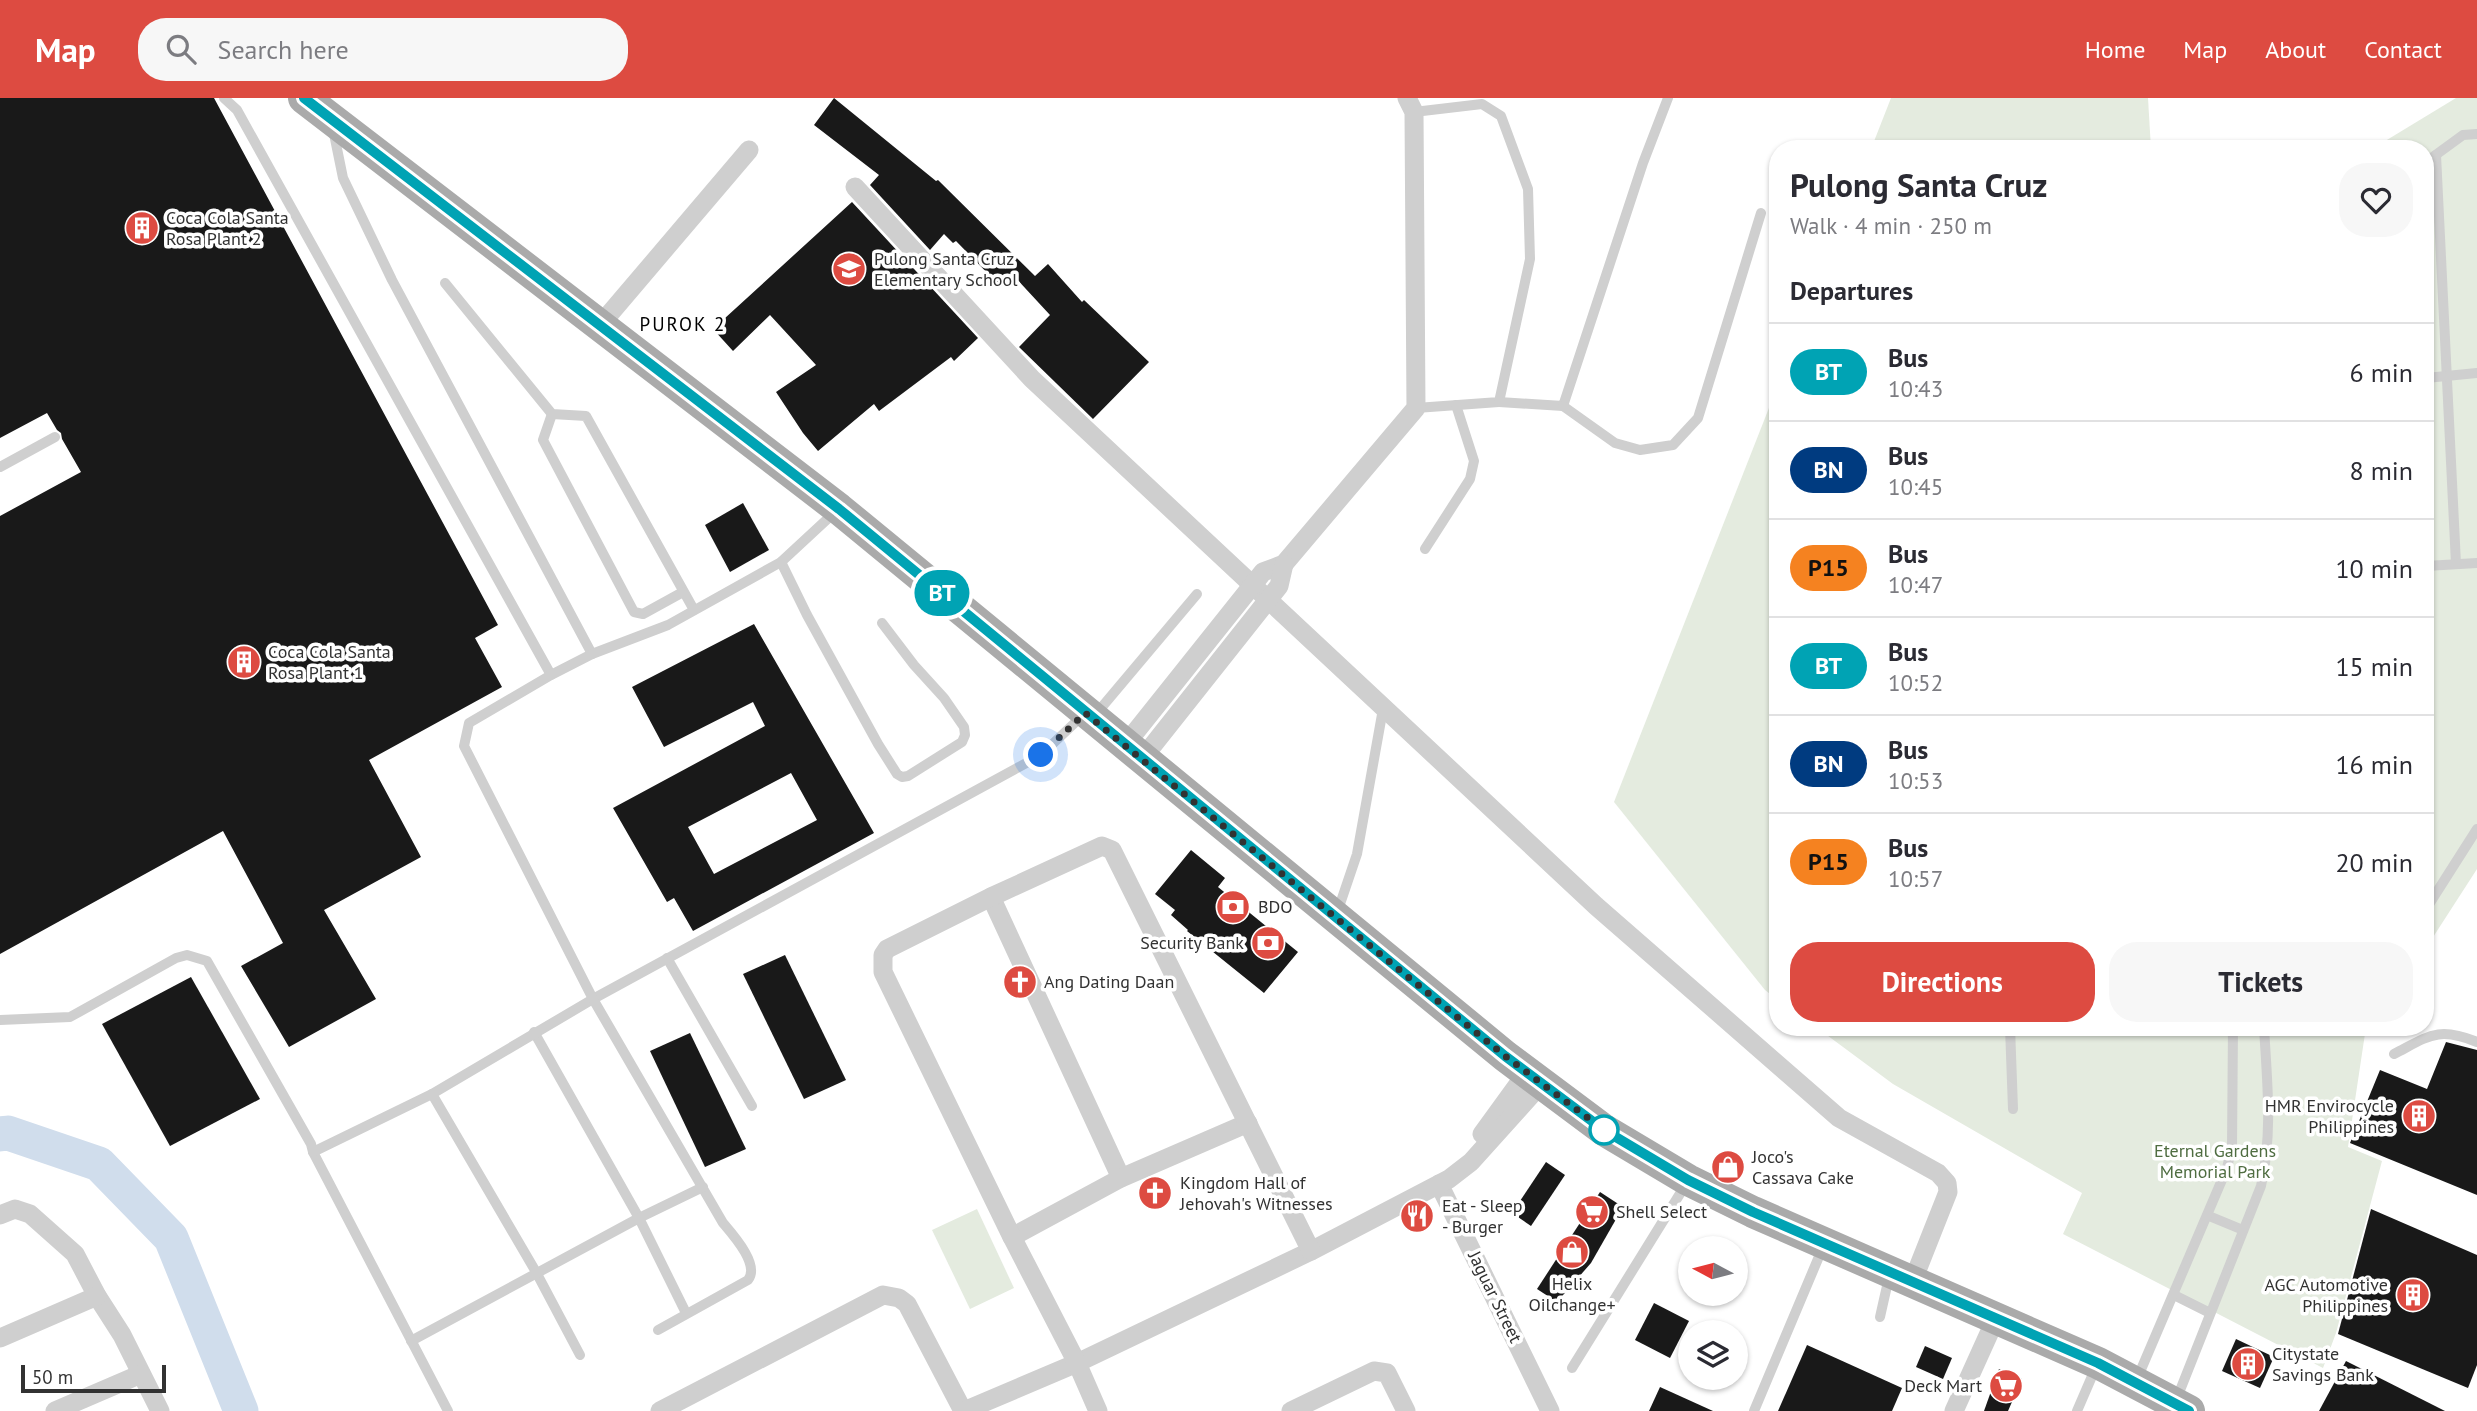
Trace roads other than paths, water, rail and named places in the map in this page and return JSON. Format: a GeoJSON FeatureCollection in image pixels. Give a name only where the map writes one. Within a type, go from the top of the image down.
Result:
{"type":"FeatureCollection","features":[{"type":"Feature","properties":{"kind":"main road"},"geometry":{"type":"LineString","coordinates":[[304,98],[839,509],[1534,1078],[1604,1130],[1688,1180],[1753,1212],[2098,1363],[2182,1407]]}},
{"type":"Feature","properties":{"kind":"street"},"geometry":{"type":"LineString","coordinates":[[1134,752],[1269,600],[1279,586],[1284,564],[1416,408],[1410,105]]}},
{"type":"Feature","properties":{"kind":"street"},"geometry":{"type":"LineString","coordinates":[[601,324],[749,150]]}},
{"type":"Feature","properties":{"kind":"street"},"geometry":{"type":"LineString","coordinates":[[855,187],[1032,379],[1596,906],[1839,1118],[1938,1174],[1947,1183],[1948,1192],[1901,1278]]}},
{"type":"Feature","properties":{"kind":"street"},"geometry":{"type":"LineString","coordinates":[[1134,752],[1252,585],[1263,572],[1284,564]]}},
{"type":"Feature","properties":{"kind":"street"},"geometry":{"type":"LineString","coordinates":[[1098,1411],[1077,1363],[1012,1237],[883,972],[883,955],[887,949],[1102,846],[1112,850],[1311,1251]]}},
{"type":"Feature","properties":{"kind":"street"},"geometry":{"type":"LineString","coordinates":[[991,897],[1121,1178]]}},
{"type":"Feature","properties":{"kind":"street"},"geometry":{"type":"LineString","coordinates":[[660,1411],[883,1295],[899,1298],[907,1304],[963,1411],[1077,1363],[1311,1251],[1439,1184],[1456,1172],[1463,1157],[1534,1078]]}},
{"type":"Feature","properties":{"kind":"street"},"geometry":{"type":"LineString","coordinates":[[1012,1237],[1121,1178],[1248,1123]]}},
{"type":"Feature","properties":{"kind":"street","name":"Jaguar Street"},"geometry":{"type":"LineString","coordinates":[[1439,1184],[1550,1411]]}},
{"type":"Feature","properties":{"kind":"street"},"geometry":{"type":"LineString","coordinates":[[0,1215],[15,1209],[30,1214],[75,1254],[122,1335],[160,1411]]}},
{"type":"Feature","properties":{"kind":"street"},"geometry":{"type":"LineString","coordinates":[[0,1338],[97,1296]]}},
{"type":"Feature","properties":{"kind":"street"},"geometry":{"type":"LineString","coordinates":[[1954,1411],[1996,1318]]}},
{"type":"Feature","properties":{"kind":"street"},"geometry":{"type":"LineString","coordinates":[[1291,1411],[1374,1371],[1387,1373],[1406,1411]]}},
{"type":"Feature","properties":{"kind":"street"},"geometry":{"type":"LineString","coordinates":[[55,1411],[141,1374]]}},
{"type":"Feature","properties":{"kind":"lane"},"geometry":{"type":"LineString","coordinates":[[223,98],[237,110],[551,675]]}},
{"type":"Feature","properties":{"kind":"lane"},"geometry":{"type":"LineString","coordinates":[[1563,407],[1643,163],[1668,98]]}},
{"type":"Feature","properties":{"kind":"lane"},"geometry":{"type":"LineString","coordinates":[[1410,105],[1482,101],[1501,116],[1528,189],[1530,259],[1499,402]]}},
{"type":"Feature","properties":{"kind":"lane"},"geometry":{"type":"LineString","coordinates":[[332,120],[343,178],[392,280],[592,654]]}},
{"type":"Feature","properties":{"kind":"lane"},"geometry":{"type":"LineString","coordinates":[[2456,564],[2435,155],[2463,135],[2477,134]]}},
{"type":"Feature","properties":{"kind":"lane"},"geometry":{"type":"LineString","coordinates":[[1416,408],[1499,402],[1563,407],[1615,443],[1640,450],[1673,445],[1698,418],[1761,213]]}},
{"type":"Feature","properties":{"kind":"lane"},"geometry":{"type":"LineString","coordinates":[[445,283],[552,414],[586,416],[694,610]]}},
{"type":"Feature","properties":{"kind":"lane"},"geometry":{"type":"LineString","coordinates":[[2434,377],[2477,373]]}},
{"type":"Feature","properties":{"kind":"lane"},"geometry":{"type":"LineString","coordinates":[[1425,549],[1471,480],[1474,461],[1456,405]]}},
{"type":"Feature","properties":{"kind":"lane"},"geometry":{"type":"LineString","coordinates":[[552,414],[543,440],[634,612],[643,614],[683,592]]}},
{"type":"Feature","properties":{"kind":"lane"},"geometry":{"type":"LineString","coordinates":[[0,467],[55,437]]}},
{"type":"Feature","properties":{"kind":"lane"},"geometry":{"type":"LineString","coordinates":[[658,1330],[748,1280],[752,1273],[749,1262],[593,999],[464,746],[469,723],[551,675],[592,654],[657,629],[781,562],[839,509]]}},
{"type":"Feature","properties":{"kind":"lane"},"geometry":{"type":"LineString","coordinates":[[781,562],[878,744],[897,774],[902,777],[908,776],[962,742],[964,727],[944,698],[882,623]]}},
{"type":"Feature","properties":{"kind":"lane"},"geometry":{"type":"LineString","coordinates":[[2434,565],[2477,564]]}},
{"type":"Feature","properties":{"kind":"lane"},"geometry":{"type":"LineString","coordinates":[[313,1152],[432,1094],[593,999],[1041,755],[1089,716],[1197,594]]}},
{"type":"Feature","properties":{"kind":"lane"},"geometry":{"type":"LineString","coordinates":[[1336,916],[1357,854],[1383,709]]}},
{"type":"Feature","properties":{"kind":"lane"},"geometry":{"type":"LineString","coordinates":[[2434,897],[2477,830]]}},
{"type":"Feature","properties":{"kind":"lane"},"geometry":{"type":"LineString","coordinates":[[0,1020],[71,1017],[176,958],[187,955],[207,961],[311,1144],[448,1411]]}},
{"type":"Feature","properties":{"kind":"lane"},"geometry":{"type":"LineString","coordinates":[[667,958],[752,1106]]}},
{"type":"Feature","properties":{"kind":"lane"},"geometry":{"type":"LineString","coordinates":[[534,1032],[639,1217],[686,1313]]}},
{"type":"Feature","properties":{"kind":"lane"},"geometry":{"type":"LineString","coordinates":[[2434,1035],[2443,1032],[2477,1042]]}},
{"type":"Feature","properties":{"kind":"lane"},"geometry":{"type":"LineString","coordinates":[[2010,1036],[2012,1109]]}},
{"type":"Feature","properties":{"kind":"lane"},"geometry":{"type":"LineString","coordinates":[[2136,1382],[2209,1216],[2227,1168],[2232,1146],[2233,1036]]}},
{"type":"Feature","properties":{"kind":"lane"},"geometry":{"type":"LineString","coordinates":[[2182,1407],[2210,1313],[2261,1186],[2267,1159],[2269,1126],[2264,1036]]}},
{"type":"Feature","properties":{"kind":"lane"},"geometry":{"type":"LineString","coordinates":[[2394,1054],[2432,1036]]}},
{"type":"Feature","properties":{"kind":"lane"},"geometry":{"type":"LineString","coordinates":[[432,1094],[536,1272],[580,1355]]}},
{"type":"Feature","properties":{"kind":"lane"},"geometry":{"type":"LineString","coordinates":[[1572,1368],[1688,1180]]}},
{"type":"Feature","properties":{"kind":"lane"},"geometry":{"type":"LineString","coordinates":[[411,1341],[639,1217],[703,1187]]}},
{"type":"Feature","properties":{"kind":"lane"},"geometry":{"type":"LineString","coordinates":[[2209,1216],[2243,1230]]}},
{"type":"Feature","properties":{"kind":"lane"},"geometry":{"type":"LineString","coordinates":[[1754,1411],[1825,1243]]}},
{"type":"Feature","properties":{"kind":"lane"},"geometry":{"type":"LineString","coordinates":[[1880,1317],[1901,1278]]}},
{"type":"Feature","properties":{"kind":"lane"},"geometry":{"type":"LineString","coordinates":[[2174,1294],[2210,1313]]}},
{"type":"Feature","properties":{"kind":"lane"},"geometry":{"type":"LineString","coordinates":[[2077,1411],[2098,1363]]}},
{"type":"Feature","properties":{"kind":"waterway"},"geometry":{"type":"LineString","coordinates":[[0,1134],[8,1133],[99,1164],[171,1238],[241,1411]]}},
{"type":"Feature","properties":{"kind":"place","name":"Coca Cola Santa Rosa Plant 2"},"geometry":{"type":"Point","coordinates":[142,228]}},
{"type":"Feature","properties":{"kind":"place","name":"Pulong Santa Cruz Elementary School"},"geometry":{"type":"Point","coordinates":[849,269]}},
{"type":"Feature","properties":{"kind":"place","name":"Coca Cola Santa Rosa Plant 1"},"geometry":{"type":"Point","coordinates":[244,662]}},
{"type":"Feature","properties":{"kind":"place","name":"BDO"},"geometry":{"type":"Point","coordinates":[1233,907]}},
{"type":"Feature","properties":{"kind":"place","name":"Security Bank"},"geometry":{"type":"Point","coordinates":[1268,943]}},
{"type":"Feature","properties":{"kind":"place","name":"Ang Dating Daan"},"geometry":{"type":"Point","coordinates":[1020,982]}},
{"type":"Feature","properties":{"kind":"place","name":"HMR Envirocycle Philippines"},"geometry":{"type":"Point","coordinates":[2419,1116]}},
{"type":"Feature","properties":{"kind":"place","name":"Joco's Cassava Cake"},"geometry":{"type":"Point","coordinates":[1728,1167]}},
{"type":"Feature","properties":{"kind":"place","name":"Kingdom Hall of Jehovah's Witnesses"},"geometry":{"type":"Point","coordinates":[1155,1193]}},
{"type":"Feature","properties":{"kind":"place","name":"Shell Select"},"geometry":{"type":"Point","coordinates":[1592,1212]}},
{"type":"Feature","properties":{"kind":"place","name":"Eat - Sleep - Burger"},"geometry":{"type":"Point","coordinates":[1417,1216]}},
{"type":"Feature","properties":{"kind":"place","name":"Helix Oilchange+"},"geometry":{"type":"Point","coordinates":[1572,1252]}},
{"type":"Feature","properties":{"kind":"place","name":"AGC Automotive Philippines"},"geometry":{"type":"Point","coordinates":[2413,1295]}},
{"type":"Feature","properties":{"kind":"place","name":"Citystate Savings Bank"},"geometry":{"type":"Point","coordinates":[2248,1364]}},
{"type":"Feature","properties":{"kind":"place","name":"Deck Mart"},"geometry":{"type":"Point","coordinates":[2006,1386]}},
{"type":"Feature","properties":{"kind":"district","name":"PUROK 2"},"geometry":{"type":"Point","coordinates":[683,324]}},
{"type":"Feature","properties":{"kind":"park label","name":"Eternal Gardens Memorial Park"},"geometry":{"type":"Point","coordinates":[2215,1161]}}]}
